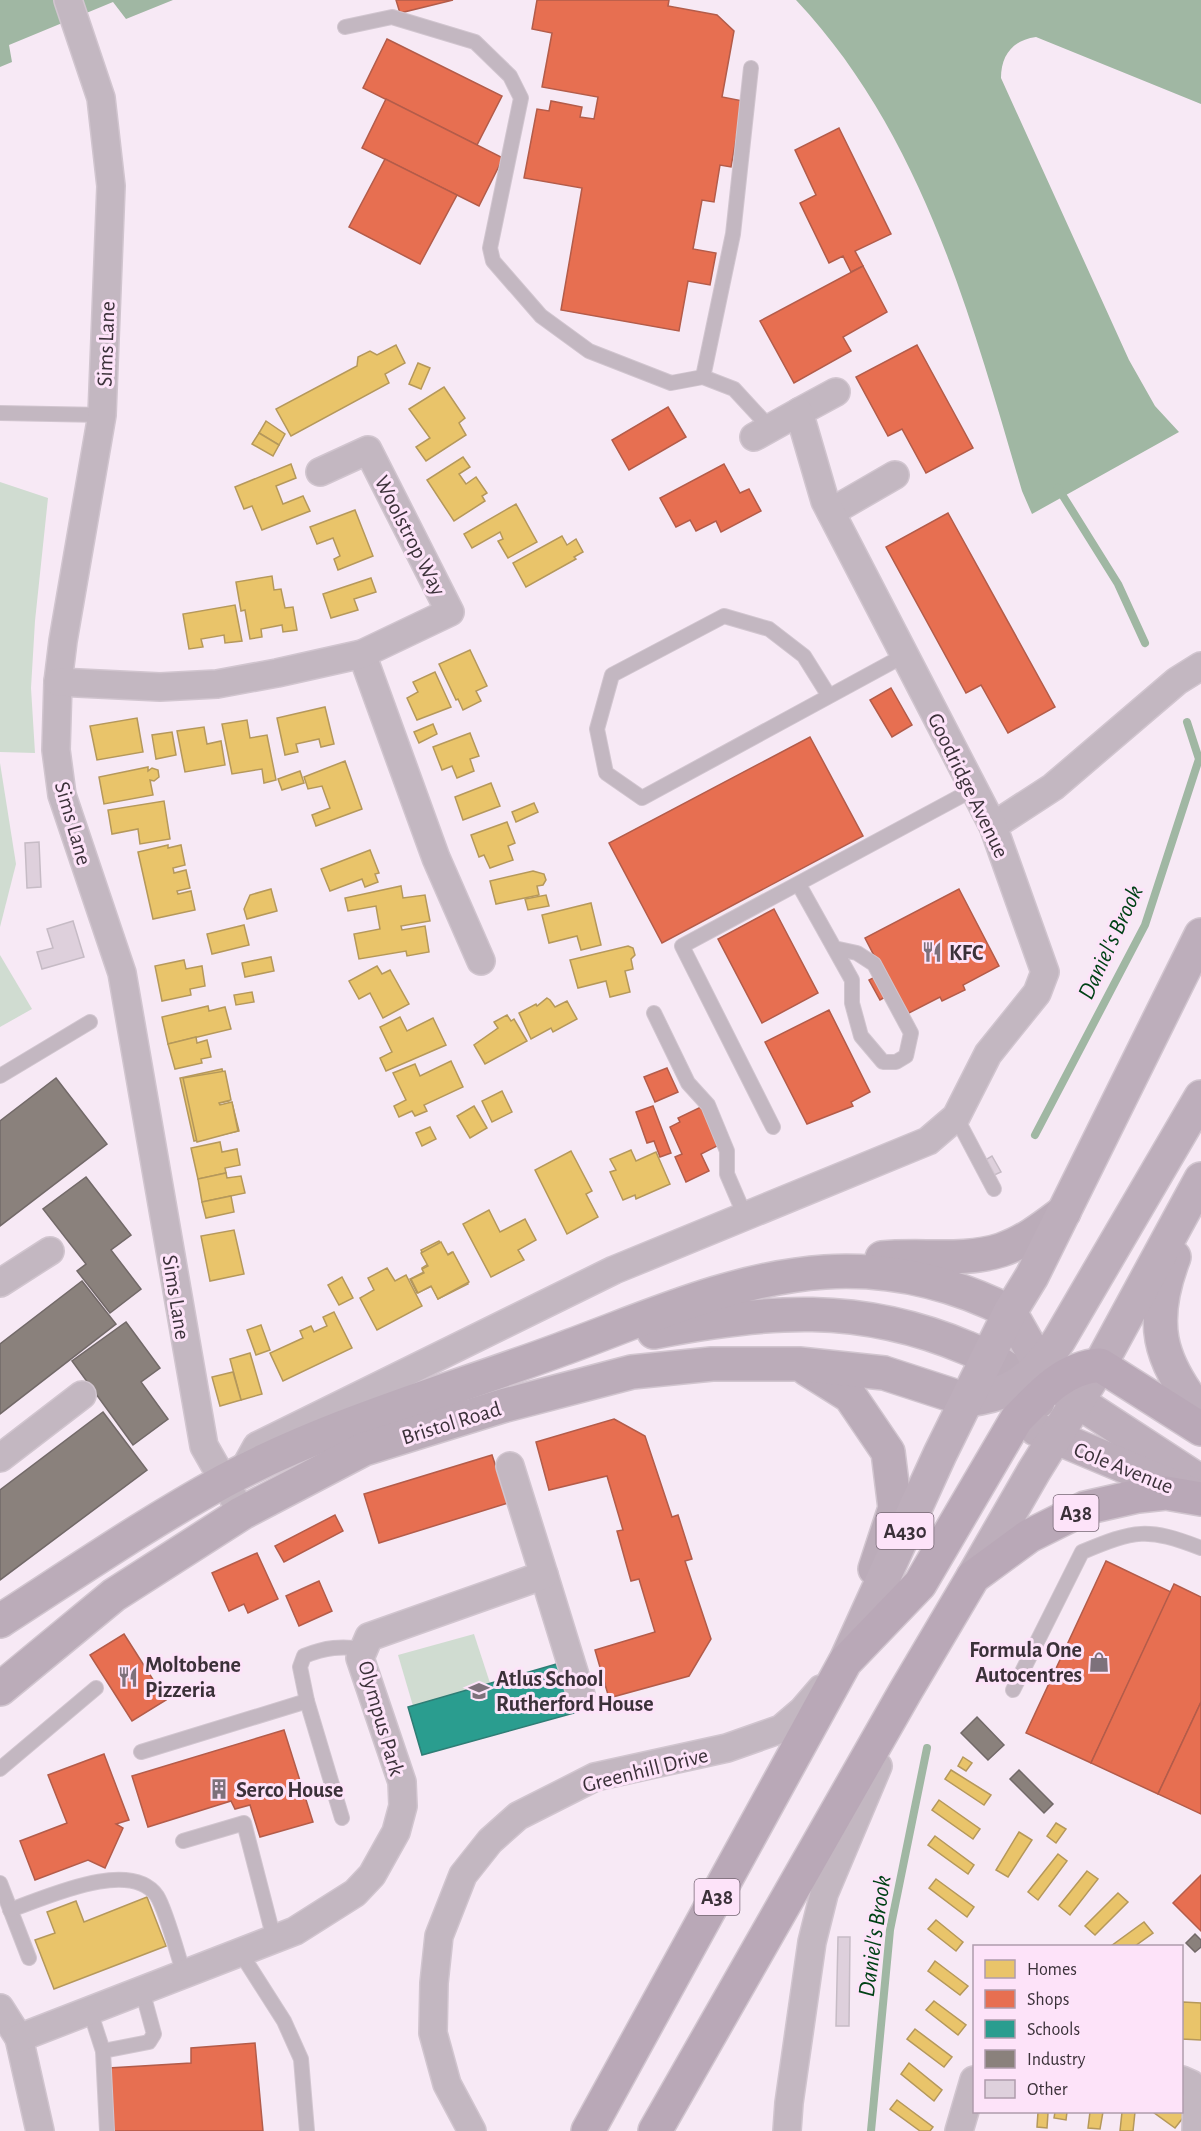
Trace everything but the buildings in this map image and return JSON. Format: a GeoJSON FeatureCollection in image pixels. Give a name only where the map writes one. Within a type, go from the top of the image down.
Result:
{"type":"FeatureCollection","features":[{"type":"Feature","properties":{"kind":"highway","name":"A38"},"geometry":{"type":"LineString","coordinates":[[588,2131],[845,1662],[920,1584],[1041,1392],[1083,1366],[1100,1365]]}},
{"type":"Feature","properties":{"kind":"highway"},"geometry":{"type":"LineString","coordinates":[[1100,1365],[1201,1429]]}},
{"type":"Feature","properties":{"kind":"highway","name":"Cole Avenue"},"geometry":{"type":"LineString","coordinates":[[973,1577],[1029,1536],[1085,1508],[1138,1496],[1199,1492]]}},
{"type":"Feature","properties":{"kind":"highway","name":"A38"},"geometry":{"type":"LineString","coordinates":[[655,2131],[973,1577]]}},
{"type":"Feature","properties":{"kind":"main road","name":"A430"},"geometry":{"type":"LineString","coordinates":[[845,1662],[1010,1312],[1032,1276],[1201,935]]}},
{"type":"Feature","properties":{"kind":"main road","name":"A430"},"geometry":{"type":"LineString","coordinates":[[1157,1027],[1201,955]]}},
{"type":"Feature","properties":{"kind":"main road"},"geometry":{"type":"LineString","coordinates":[[1041,1392],[1059,1340],[1200,1102]]}},
{"type":"Feature","properties":{"kind":"main road"},"geometry":{"type":"LineString","coordinates":[[1010,1312],[1100,1365],[1201,1179]]}},
{"type":"Feature","properties":{"kind":"main road"},"geometry":{"type":"LineString","coordinates":[[1201,1185],[1168,1272],[1159,1307],[1159,1335],[1163,1347],[1180,1388],[1201,1413]]}},
{"type":"Feature","properties":{"kind":"main road"},"geometry":{"type":"LineString","coordinates":[[742,1286],[815,1265],[905,1256],[958,1256],[1000,1251],[1038,1232],[1064,1212]]}},
{"type":"Feature","properties":{"kind":"main road","name":"Bristol Road"},"geometry":{"type":"LineString","coordinates":[[0,1621],[232,1477],[337,1430],[717,1292],[823,1272],[878,1272],[931,1280],[986,1300],[1010,1312]]}},
{"type":"Feature","properties":{"kind":"main road"},"geometry":{"type":"LineString","coordinates":[[973,1577],[1054,1438],[1041,1392],[1010,1312]]}},
{"type":"Feature","properties":{"kind":"main road"},"geometry":{"type":"LineString","coordinates":[[556,1352],[728,1318],[810,1314],[870,1318],[912,1327],[988,1357],[1199,1492]]}},
{"type":"Feature","properties":{"kind":"main road","name":"Bristol Road"},"geometry":{"type":"LineString","coordinates":[[0,1689],[114,1595],[242,1513],[364,1449],[502,1406],[632,1372],[712,1364],[799,1364],[884,1373],[967,1400]]}},
{"type":"Feature","properties":{"kind":"main road"},"geometry":{"type":"LineString","coordinates":[[799,1364],[850,1396],[888,1452],[895,1508],[845,1662]]}},
{"type":"Feature","properties":{"kind":"main road"},"geometry":{"type":"LineString","coordinates":[[967,1400],[1041,1392]]}},
{"type":"Feature","properties":{"kind":"main road","name":"Cole Avenue"},"geometry":{"type":"LineString","coordinates":[[1041,1392],[1054,1438],[1199,1492]]}},
{"type":"Feature","properties":{"kind":"main road"},"geometry":{"type":"LineString","coordinates":[[0,1663],[36,1636],[114,1595]]}},
{"type":"Feature","properties":{"kind":"street","name":"Sims Lane"},"geometry":{"type":"LineString","coordinates":[[68,0],[85,46],[100,98],[111,186],[102,415],[58,682],[56,750],[62,795],[122,973],[191,1384],[204,1446],[232,1477],[242,1513]]}},
{"type":"Feature","properties":{"kind":"street"},"geometry":{"type":"LineString","coordinates":[[762,432],[836,392]]}},
{"type":"Feature","properties":{"kind":"street","name":"Goodridge Avenue"},"geometry":{"type":"LineString","coordinates":[[799,412],[825,501],[993,826],[1045,972],[1037,993],[988,1054],[956,1117],[927,1141]]}},
{"type":"Feature","properties":{"kind":"street","name":"Woolstrop Way"},"geometry":{"type":"LineString","coordinates":[[58,682],[160,687],[217,684],[277,674],[362,654],[450,612],[368,450],[321,472]]}},
{"type":"Feature","properties":{"kind":"street"},"geometry":{"type":"LineString","coordinates":[[831,512],[895,475]]}},
{"type":"Feature","properties":{"kind":"street"},"geometry":{"type":"LineString","coordinates":[[362,654],[436,858],[481,961]]}},
{"type":"Feature","properties":{"kind":"street"},"geometry":{"type":"LineString","coordinates":[[993,826],[1053,787],[1189,679],[1201,666]]}},
{"type":"Feature","properties":{"kind":"street","name":"Bristol Road"},"geometry":{"type":"LineString","coordinates":[[232,1477],[257,1446],[614,1270],[927,1141]]}},
{"type":"Feature","properties":{"kind":"street"},"geometry":{"type":"LineString","coordinates":[[0,1283],[50,1251]]}},
{"type":"Feature","properties":{"kind":"street"},"geometry":{"type":"LineString","coordinates":[[0,1458],[82,1395]]}},
{"type":"Feature","properties":{"kind":"street"},"geometry":{"type":"LineString","coordinates":[[510,1466],[581,1695]]}},
{"type":"Feature","properties":{"kind":"street","name":"Olympus Park"},"geometry":{"type":"LineString","coordinates":[[19,2038],[295,1931],[356,1893],[372,1875],[396,1832],[403,1806],[402,1782],[360,1658],[369,1637],[544,1575]]}},
{"type":"Feature","properties":{"kind":"street","name":"Greenhill Drive"},"geometry":{"type":"LineString","coordinates":[[471,2129],[447,2084],[433,2033],[434,1983],[439,1936],[463,1875],[490,1841],[518,1816],[595,1777],[727,1748],[781,1729],[802,1711],[845,1662]]}},
{"type":"Feature","properties":{"kind":"street"},"geometry":{"type":"LineString","coordinates":[[787,2131],[790,2091],[810,1954],[824,1894],[896,1727],[905,1692]]}},
{"type":"Feature","properties":{"kind":"street"},"geometry":{"type":"LineString","coordinates":[[0,2008],[19,2038],[40,2131]]}},
{"type":"Feature","properties":{"kind":"street"},"geometry":{"type":"LineString","coordinates":[[1183,2080],[1191,2084],[1197,2091],[1196,2131]]}},
{"type":"Feature","properties":{"kind":"street"},"geometry":{"type":"LineString","coordinates":[[959,2131],[973,2084]]}},
{"type":"Feature","properties":{"kind":"lane"},"geometry":{"type":"LineString","coordinates":[[345,27],[393,17],[475,42],[510,76],[521,98],[490,248],[493,261],[541,316],[590,351],[670,383],[704,377],[734,389],[762,432]]}},
{"type":"Feature","properties":{"kind":"lane"},"geometry":{"type":"LineString","coordinates":[[704,377],[733,234],[751,68]]}},
{"type":"Feature","properties":{"kind":"lane"},"geometry":{"type":"LineString","coordinates":[[0,413],[102,415]]}},
{"type":"Feature","properties":{"kind":"lane"},"geometry":{"type":"LineString","coordinates":[[829,696],[804,656],[769,629],[724,616],[612,675],[597,729],[606,773],[642,798],[905,655]]}},
{"type":"Feature","properties":{"kind":"lane"},"geometry":{"type":"LineString","coordinates":[[773,1127],[682,946],[974,789]]}},
{"type":"Feature","properties":{"kind":"lane"},"geometry":{"type":"LineString","coordinates":[[799,885],[834,948],[852,980],[852,1003],[861,1036],[882,1062],[896,1062],[906,1056],[911,1033],[874,964],[857,953],[834,948]]}},
{"type":"Feature","properties":{"kind":"lane"},"geometry":{"type":"LineString","coordinates":[[654,1013],[688,1083],[708,1105],[727,1150],[727,1174],[745,1216]]}},
{"type":"Feature","properties":{"kind":"lane"},"geometry":{"type":"LineString","coordinates":[[0,1076],[90,1022]]}},
{"type":"Feature","properties":{"kind":"lane"},"geometry":{"type":"LineString","coordinates":[[956,1117],[994,1189]]}},
{"type":"Feature","properties":{"kind":"lane"},"geometry":{"type":"LineString","coordinates":[[1013,1690],[1082,1552],[1144,1532],[1166,1534],[1201,1548]]}},
{"type":"Feature","properties":{"kind":"lane"},"geometry":{"type":"LineString","coordinates":[[342,1818],[300,1666],[304,1656],[336,1646],[364,1649]]}},
{"type":"Feature","properties":{"kind":"lane"},"geometry":{"type":"LineString","coordinates":[[0,1769],[96,1688]]}},
{"type":"Feature","properties":{"kind":"lane"},"geometry":{"type":"LineString","coordinates":[[141,1752],[308,1701]]}},
{"type":"Feature","properties":{"kind":"lane"},"geometry":{"type":"LineString","coordinates":[[183,1841],[244,1823],[274,1939]]}},
{"type":"Feature","properties":{"kind":"lane"},"geometry":{"type":"LineString","coordinates":[[10,1910],[72,1888],[107,1879],[136,1882],[157,1896],[184,1974]]}},
{"type":"Feature","properties":{"kind":"lane"},"geometry":{"type":"LineString","coordinates":[[0,1886],[29,1958]]}},
{"type":"Feature","properties":{"kind":"lane"},"geometry":{"type":"LineString","coordinates":[[240,1952],[284,2021],[301,2059],[306,2131]]}},
{"type":"Feature","properties":{"kind":"lane"},"geometry":{"type":"LineString","coordinates":[[103,2050],[149,2042],[153,2038],[154,2034],[142,1990]]}},
{"type":"Feature","properties":{"kind":"lane"},"geometry":{"type":"LineString","coordinates":[[90,2011],[103,2050],[107,2131]]}},
{"type":"Feature","properties":{"kind":"shaded area"},"geometry":{"type":"Polygon","coordinates":[[[0,0],[173,0],[126,19],[113,2],[9,45],[12,62],[0,67],[0,0]]]}},
{"type":"Feature","properties":{"kind":"shaded area"},"geometry":{"type":"Polygon","coordinates":[[[796,0],[1201,0],[1201,104],[1036,37],[1021,41],[1010,50],[1003,62],[1001,78],[1129,360],[1155,406],[1179,432],[1032,514],[1022,491],[962,295],[938,231],[910,169],[878,109],[840,53],[796,0]]]}},
{"type":"Feature","properties":{"kind":"shaded area"},"geometry":{"type":"Polygon","coordinates":[[[0,482],[48,498],[35,621],[31,688],[35,753],[0,752],[0,482]]]}},
{"type":"Feature","properties":{"kind":"shaded area"},"geometry":{"type":"Polygon","coordinates":[[[0,763],[16,864],[0,927],[0,763]]]}},
{"type":"Feature","properties":{"kind":"shaded area"},"geometry":{"type":"Polygon","coordinates":[[[0,955],[32,1009],[0,1027],[0,955]]]}},
{"type":"Feature","properties":{"kind":"shaded area"},"geometry":{"type":"Polygon","coordinates":[[[474,1634],[490,1683],[413,1706],[398,1655],[474,1634]]]}},
{"type":"Feature","properties":{"kind":"waterway","name":"Daniel's Brook"},"geometry":{"type":"LineString","coordinates":[[1058,488],[1118,584],[1145,643]]}},
{"type":"Feature","properties":{"kind":"waterway","name":"Daniel's Brook"},"geometry":{"type":"LineString","coordinates":[[1035,1135],[1145,925],[1199,759],[1187,722]]}},
{"type":"Feature","properties":{"kind":"waterway","name":"Daniel's Brook"},"geometry":{"type":"LineString","coordinates":[[871,2131],[890,1930],[927,1748]]}},
{"type":"Feature","properties":{"kind":"place","name":"KFC"},"geometry":{"type":"Point","coordinates":[932,952]}},
{"type":"Feature","properties":{"kind":"place","name":"Formula One Autocentres"},"geometry":{"type":"Point","coordinates":[1099,1662]}},
{"type":"Feature","properties":{"kind":"place","name":"Moltobene Pizzeria"},"geometry":{"type":"Point","coordinates":[128,1677]}},
{"type":"Feature","properties":{"kind":"place","name":"Atlus School Rutherford House"},"geometry":{"type":"Point","coordinates":[479,1691]}},
{"type":"Feature","properties":{"kind":"place","name":"Serco House"},"geometry":{"type":"Point","coordinates":[219,1789]}}]}
